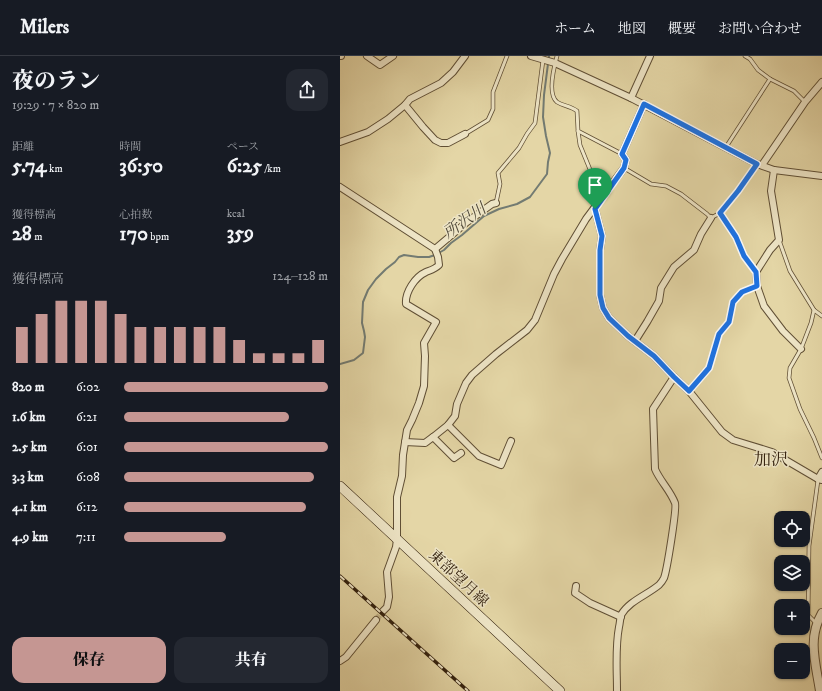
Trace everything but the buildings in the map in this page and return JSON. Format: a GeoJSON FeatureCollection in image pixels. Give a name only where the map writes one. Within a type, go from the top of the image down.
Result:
{"type":"FeatureCollection","features":[{"type":"Feature","properties":{"kind":"main road","name":"東部望月線"},"geometry":{"type":"LineString","coordinates":[[340,486],[560,691]]}},
{"type":"Feature","properties":{"kind":"street"},"geometry":{"type":"LineString","coordinates":[[367,56],[380,65],[393,56]]}},
{"type":"Feature","properties":{"kind":"street"},"geometry":{"type":"LineString","coordinates":[[340,142],[368,132],[388,119],[410,99],[441,83],[453,72],[465,56]]}},
{"type":"Feature","properties":{"kind":"street"},"geometry":{"type":"LineString","coordinates":[[531,56],[543,58],[555,63],[644,104],[759,164],[774,170],[822,176]]}},
{"type":"Feature","properties":{"kind":"street"},"geometry":{"type":"LineString","coordinates":[[631,98],[650,56]]}},
{"type":"Feature","properties":{"kind":"street"},"geometry":{"type":"LineString","coordinates":[[759,164],[805,102],[822,82]]}},
{"type":"Feature","properties":{"kind":"street"},"geometry":{"type":"LineString","coordinates":[[405,104],[435,140],[441,143],[448,143],[465,134]]}},
{"type":"Feature","properties":{"kind":"street"},"geometry":{"type":"LineString","coordinates":[[405,442],[425,443],[448,424],[455,416],[457,404],[466,383],[472,374],[527,330],[535,320],[554,274],[586,219],[595,209],[624,168],[626,160],[622,154],[644,104]]}},
{"type":"Feature","properties":{"kind":"street"},"geometry":{"type":"LineString","coordinates":[[774,170],[771,191],[779,240],[770,250],[756,272],[757,286],[764,306],[783,331],[801,349]]}},
{"type":"Feature","properties":{"kind":"street"},"geometry":{"type":"LineString","coordinates":[[340,188],[435,249],[439,265],[436,269],[424,273],[413,284],[408,292],[406,301],[406,304],[436,322],[424,343],[424,386],[419,403],[407,430],[403,455],[402,476],[397,497],[396,547],[387,572],[389,597],[387,607],[383,611]]}},
{"type":"Feature","properties":{"kind":"street"},"geometry":{"type":"LineString","coordinates":[[435,249],[467,222],[492,204],[496,203]]}},
{"type":"Feature","properties":{"kind":"street"},"geometry":{"type":"LineString","coordinates":[[595,209],[602,236],[600,250],[600,295],[603,308],[609,318],[628,336],[654,356],[689,391],[722,432],[733,440],[772,452],[820,479],[822,472]]}},
{"type":"Feature","properties":{"kind":"street"},"geometry":{"type":"LineString","coordinates":[[635,341],[659,301],[661,288],[674,267],[694,250],[701,234],[711,218]]}},
{"type":"Feature","properties":{"kind":"street"},"geometry":{"type":"LineString","coordinates":[[617,691],[616,653],[621,617],[626,609],[660,584],[664,579],[676,504],[671,494],[656,473],[655,469],[653,409],[674,377]]}},
{"type":"Feature","properties":{"kind":"street"},"geometry":{"type":"LineString","coordinates":[[448,424],[479,456],[501,465],[511,441]]}},
{"type":"Feature","properties":{"kind":"street"},"geometry":{"type":"LineString","coordinates":[[433,437],[454,458],[461,453]]}},
{"type":"Feature","properties":{"kind":"street"},"geometry":{"type":"LineString","coordinates":[[576,586],[575,593],[590,604],[621,617]]}},
{"type":"Feature","properties":{"kind":"street"},"geometry":{"type":"LineString","coordinates":[[820,691],[813,642],[816,624],[822,613]]}},
{"type":"Feature","properties":{"kind":"street"},"geometry":{"type":"LineString","coordinates":[[340,661],[346,657],[376,620]]}},
{"type":"Feature","properties":{"kind":"lane"},"geometry":{"type":"LineString","coordinates":[[465,134],[488,120],[493,109],[493,92],[507,56]]}},
{"type":"Feature","properties":{"kind":"lane"},"geometry":{"type":"LineString","coordinates":[[557,56],[552,88],[553,97],[558,102],[577,111],[580,145],[591,172],[595,209]]}},
{"type":"Feature","properties":{"kind":"lane"},"geometry":{"type":"LineString","coordinates":[[745,56],[750,59],[758,70],[770,79],[794,91],[805,102]]}},
{"type":"Feature","properties":{"kind":"lane"},"geometry":{"type":"LineString","coordinates":[[496,203],[500,184],[498,173],[519,148],[535,123],[543,58]]}},
{"type":"Feature","properties":{"kind":"lane"},"geometry":{"type":"LineString","coordinates":[[726,147],[770,79]]}},
{"type":"Feature","properties":{"kind":"lane"},"geometry":{"type":"LineString","coordinates":[[578,131],[622,154]]}},
{"type":"Feature","properties":{"kind":"lane"},"geometry":{"type":"LineString","coordinates":[[624,168],[651,184],[666,186],[681,194],[711,218],[720,213],[759,164]]}},
{"type":"Feature","properties":{"kind":"lane"},"geometry":{"type":"LineString","coordinates":[[720,213],[736,237],[744,256],[756,272]]}},
{"type":"Feature","properties":{"kind":"lane"},"geometry":{"type":"LineString","coordinates":[[779,240],[790,271],[814,310],[822,316]]}},
{"type":"Feature","properties":{"kind":"lane"},"geometry":{"type":"LineString","coordinates":[[689,391],[709,368],[719,334],[729,322],[733,302],[742,292],[757,286]]}},
{"type":"Feature","properties":{"kind":"lane"},"geometry":{"type":"LineString","coordinates":[[814,310],[811,323],[801,349],[790,368],[789,378],[800,409],[822,458]]}},
{"type":"Feature","properties":{"kind":"lane"},"geometry":{"type":"LineString","coordinates":[[816,624],[808,615],[809,546],[820,479]]}},
{"type":"Feature","properties":{"kind":"waterway","name":"所沢川"},"geometry":{"type":"LineString","coordinates":[[340,364],[354,360],[363,353],[365,337],[362,323],[363,302],[368,290],[376,279],[399,257],[404,255],[429,257],[444,250],[484,216],[499,209],[517,204],[530,197],[547,174],[550,153],[543,117],[549,56]]}},
{"type":"Feature","properties":{"kind":"tunnel"},"geometry":{"type":"LineString","coordinates":[[376,620],[383,611]]}},
{"type":"Feature","properties":{"kind":"railway"},"geometry":{"type":"LineString","coordinates":[[340,576],[468,691]]}},
{"type":"Feature","properties":{"kind":"district","name":"加沢"},"geometry":{"type":"Point","coordinates":[771,459]}},
{"type":"Feature","properties":{"kind":"route"},"geometry":{"type":"LineString","coordinates":[[644,104],[757,164],[720,213],[736,237],[744,256],[756,272],[757,286],[742,292],[733,302],[729,322],[719,334],[709,368],[689,391],[654,356],[628,336],[609,318],[603,308],[600,295],[600,250],[602,236],[595,209],[624,168],[626,160],[622,154],[644,104]]}}]}
